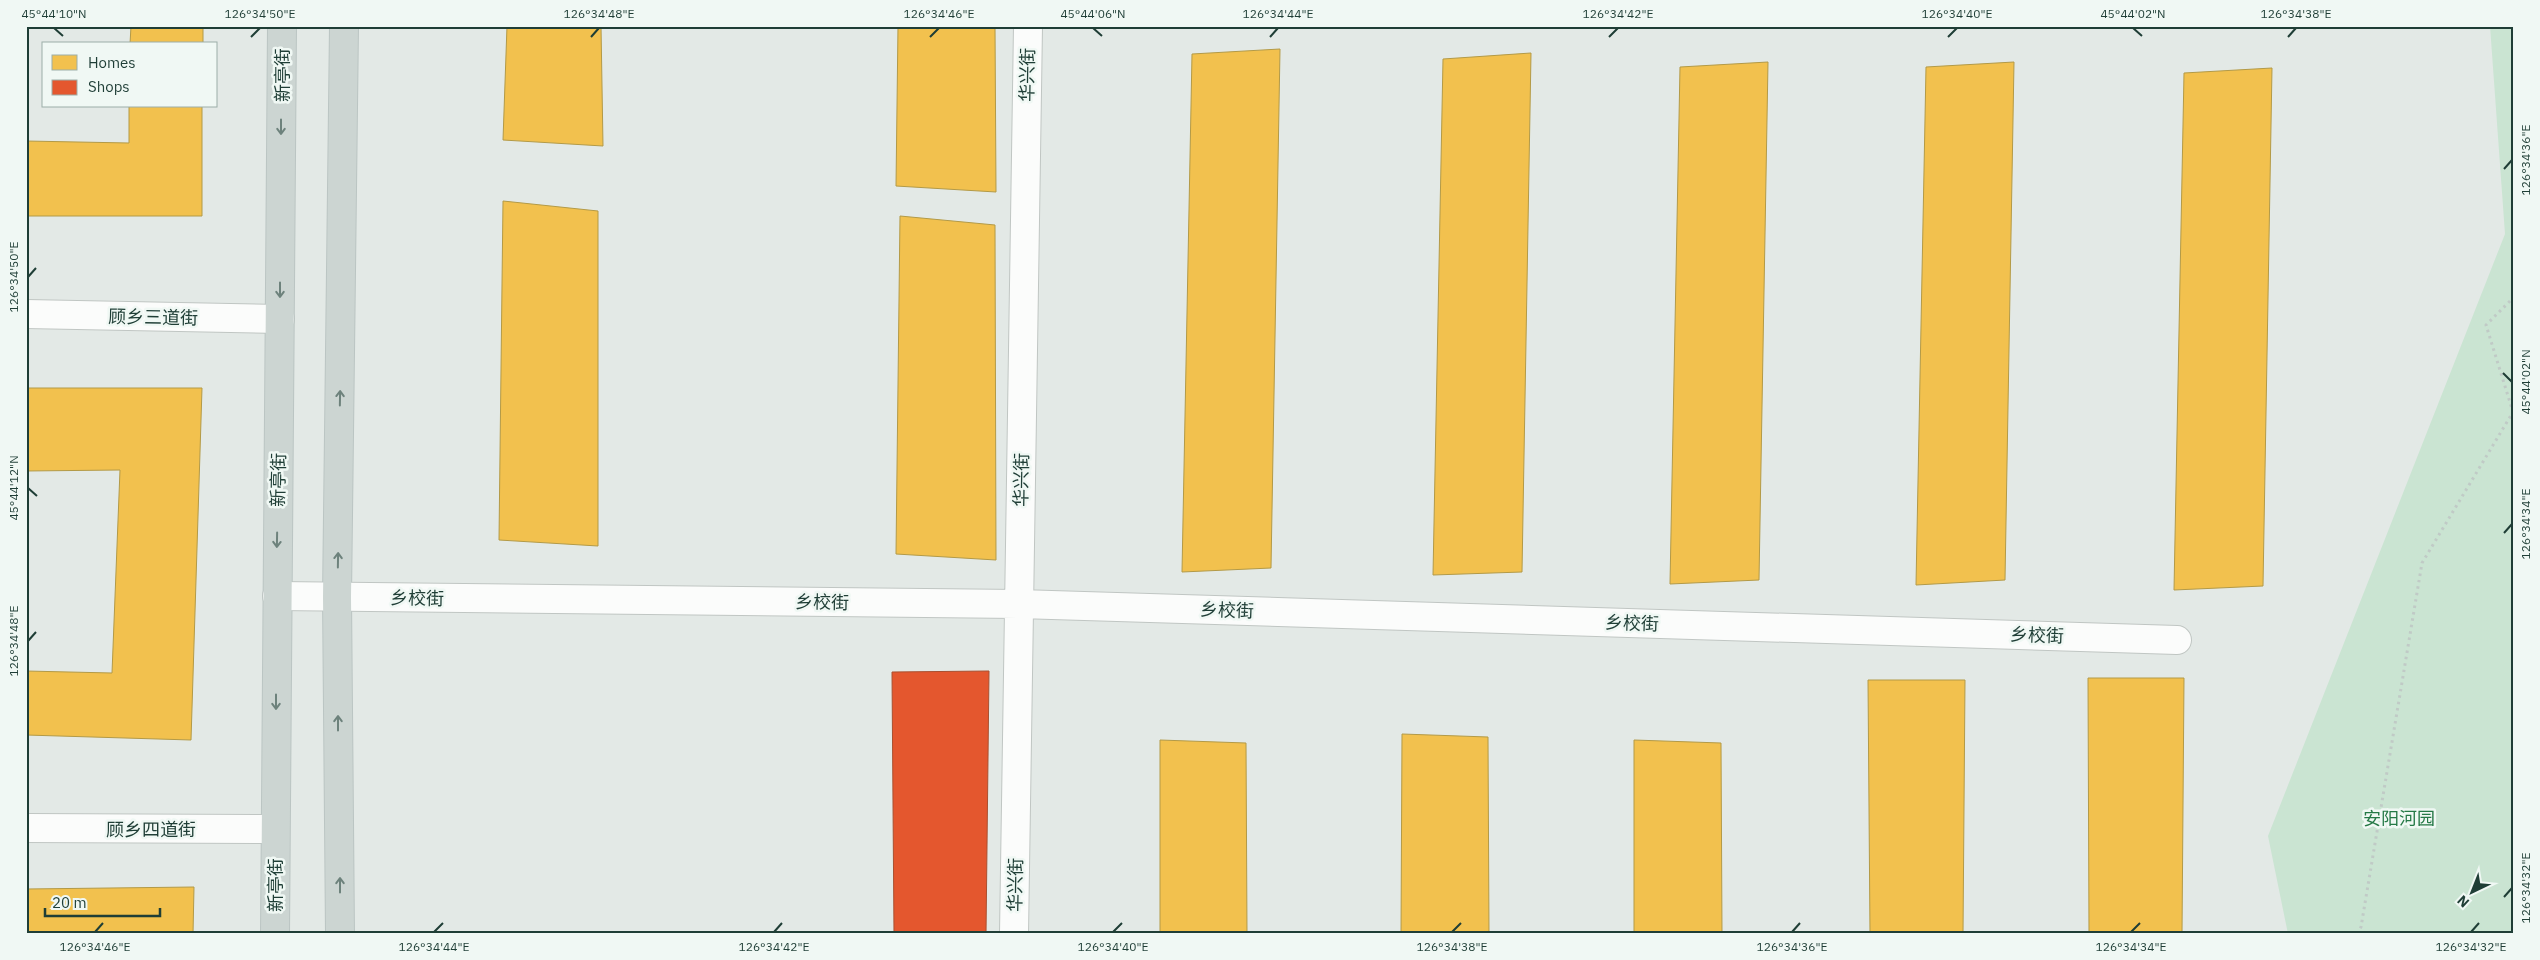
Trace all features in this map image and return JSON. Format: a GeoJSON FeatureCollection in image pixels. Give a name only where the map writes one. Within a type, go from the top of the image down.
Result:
{"type":"FeatureCollection","features":[{"type":"Feature","properties":{"kind":"main road","name":"新亭街"},"geometry":{"type":"LineString","coordinates":[[275,934],[282,26]]}},
{"type":"Feature","properties":{"kind":"main road"},"geometry":{"type":"LineString","coordinates":[[340,934],[337,597],[344,26]]}},
{"type":"Feature","properties":{"kind":"street","name":"华兴街"},"geometry":{"type":"LineString","coordinates":[[1014,934],[1028,26]]}},
{"type":"Feature","properties":{"kind":"street","name":"顾乡三道街"},"geometry":{"type":"LineString","coordinates":[[26,314],[280,319]]}},
{"type":"Feature","properties":{"kind":"street","name":"乡校街"},"geometry":{"type":"LineString","coordinates":[[277,596],[1019,604],[2177,640]]}},
{"type":"Feature","properties":{"kind":"street","name":"顾乡四道街"},"geometry":{"type":"LineString","coordinates":[[26,828],[275,829]]}},
{"type":"Feature","properties":{"kind":"path"},"geometry":{"type":"LineString","coordinates":[[2357,934],[2361,927],[2422,563],[2513,412],[2486,325],[2514,297]]}},
{"type":"Feature","properties":{"kind":"green space","name":"安阳河园"},"geometry":{"type":"Polygon","coordinates":[[[2490,26],[2514,26],[2514,934],[2288,934],[2268,836],[2505,234],[2490,26]]]}},
{"type":"Feature","properties":{"kind":"building: Homes"},"geometry":{"type":"Polygon","coordinates":[[[131,26],[203,26],[203,42],[130,42],[131,26]]]}},
{"type":"Feature","properties":{"kind":"building: Homes"},"geometry":{"type":"Polygon","coordinates":[[[507,26],[601,26],[603,146],[503,140],[507,26]]]}},
{"type":"Feature","properties":{"kind":"building: Homes"},"geometry":{"type":"Polygon","coordinates":[[[898,26],[995,26],[996,192],[896,186],[898,26]]]}},
{"type":"Feature","properties":{"kind":"building: Homes"},"geometry":{"type":"Polygon","coordinates":[[[1280,49],[1271,568],[1182,572],[1192,54],[1280,49]]]}},
{"type":"Feature","properties":{"kind":"building: Homes"},"geometry":{"type":"Polygon","coordinates":[[[1531,53],[1522,572],[1433,575],[1443,59],[1531,53]]]}},
{"type":"Feature","properties":{"kind":"building: Homes"},"geometry":{"type":"Polygon","coordinates":[[[1768,62],[1759,580],[1670,584],[1680,67],[1768,62]]]}},
{"type":"Feature","properties":{"kind":"building: Homes"},"geometry":{"type":"Polygon","coordinates":[[[2014,62],[2005,580],[1916,585],[1926,67],[2014,62]]]}},
{"type":"Feature","properties":{"kind":"building: Homes"},"geometry":{"type":"Polygon","coordinates":[[[2272,68],[2263,586],[2174,590],[2184,73],[2272,68]]]}},
{"type":"Feature","properties":{"kind":"building: Homes"},"geometry":{"type":"Polygon","coordinates":[[[129,108],[202,108],[202,216],[26,216],[26,141],[129,143],[129,108]]]}},
{"type":"Feature","properties":{"kind":"building: Homes"},"geometry":{"type":"Polygon","coordinates":[[[503,201],[598,211],[598,546],[499,540],[503,201]]]}},
{"type":"Feature","properties":{"kind":"building: Homes"},"geometry":{"type":"Polygon","coordinates":[[[900,216],[995,225],[996,560],[896,554],[900,216]]]}},
{"type":"Feature","properties":{"kind":"building: Homes"},"geometry":{"type":"Polygon","coordinates":[[[26,388],[202,388],[191,740],[26,735],[26,671],[112,673],[120,470],[26,471],[26,388]]]}},
{"type":"Feature","properties":{"kind":"building: Homes"},"geometry":{"type":"Polygon","coordinates":[[[2088,678],[2184,678],[2182,934],[2089,934],[2088,678]]]}},
{"type":"Feature","properties":{"kind":"building: Homes"},"geometry":{"type":"Polygon","coordinates":[[[1868,680],[1965,680],[1963,934],[1870,934],[1868,680]]]}},
{"type":"Feature","properties":{"kind":"building: Homes"},"geometry":{"type":"Polygon","coordinates":[[[1402,734],[1488,737],[1489,934],[1401,934],[1402,734]]]}},
{"type":"Feature","properties":{"kind":"building: Homes"},"geometry":{"type":"Polygon","coordinates":[[[1160,740],[1246,743],[1247,934],[1160,934],[1160,740]]]}},
{"type":"Feature","properties":{"kind":"building: Homes"},"geometry":{"type":"Polygon","coordinates":[[[1634,740],[1721,743],[1722,934],[1634,934],[1634,740]]]}},
{"type":"Feature","properties":{"kind":"building: Homes"},"geometry":{"type":"Polygon","coordinates":[[[194,887],[193,934],[26,934],[26,889],[194,887]]]}},
{"type":"Feature","properties":{"kind":"building: Shops"},"geometry":{"type":"Polygon","coordinates":[[[989,671],[986,934],[894,934],[892,672],[989,671]]]}}]}
